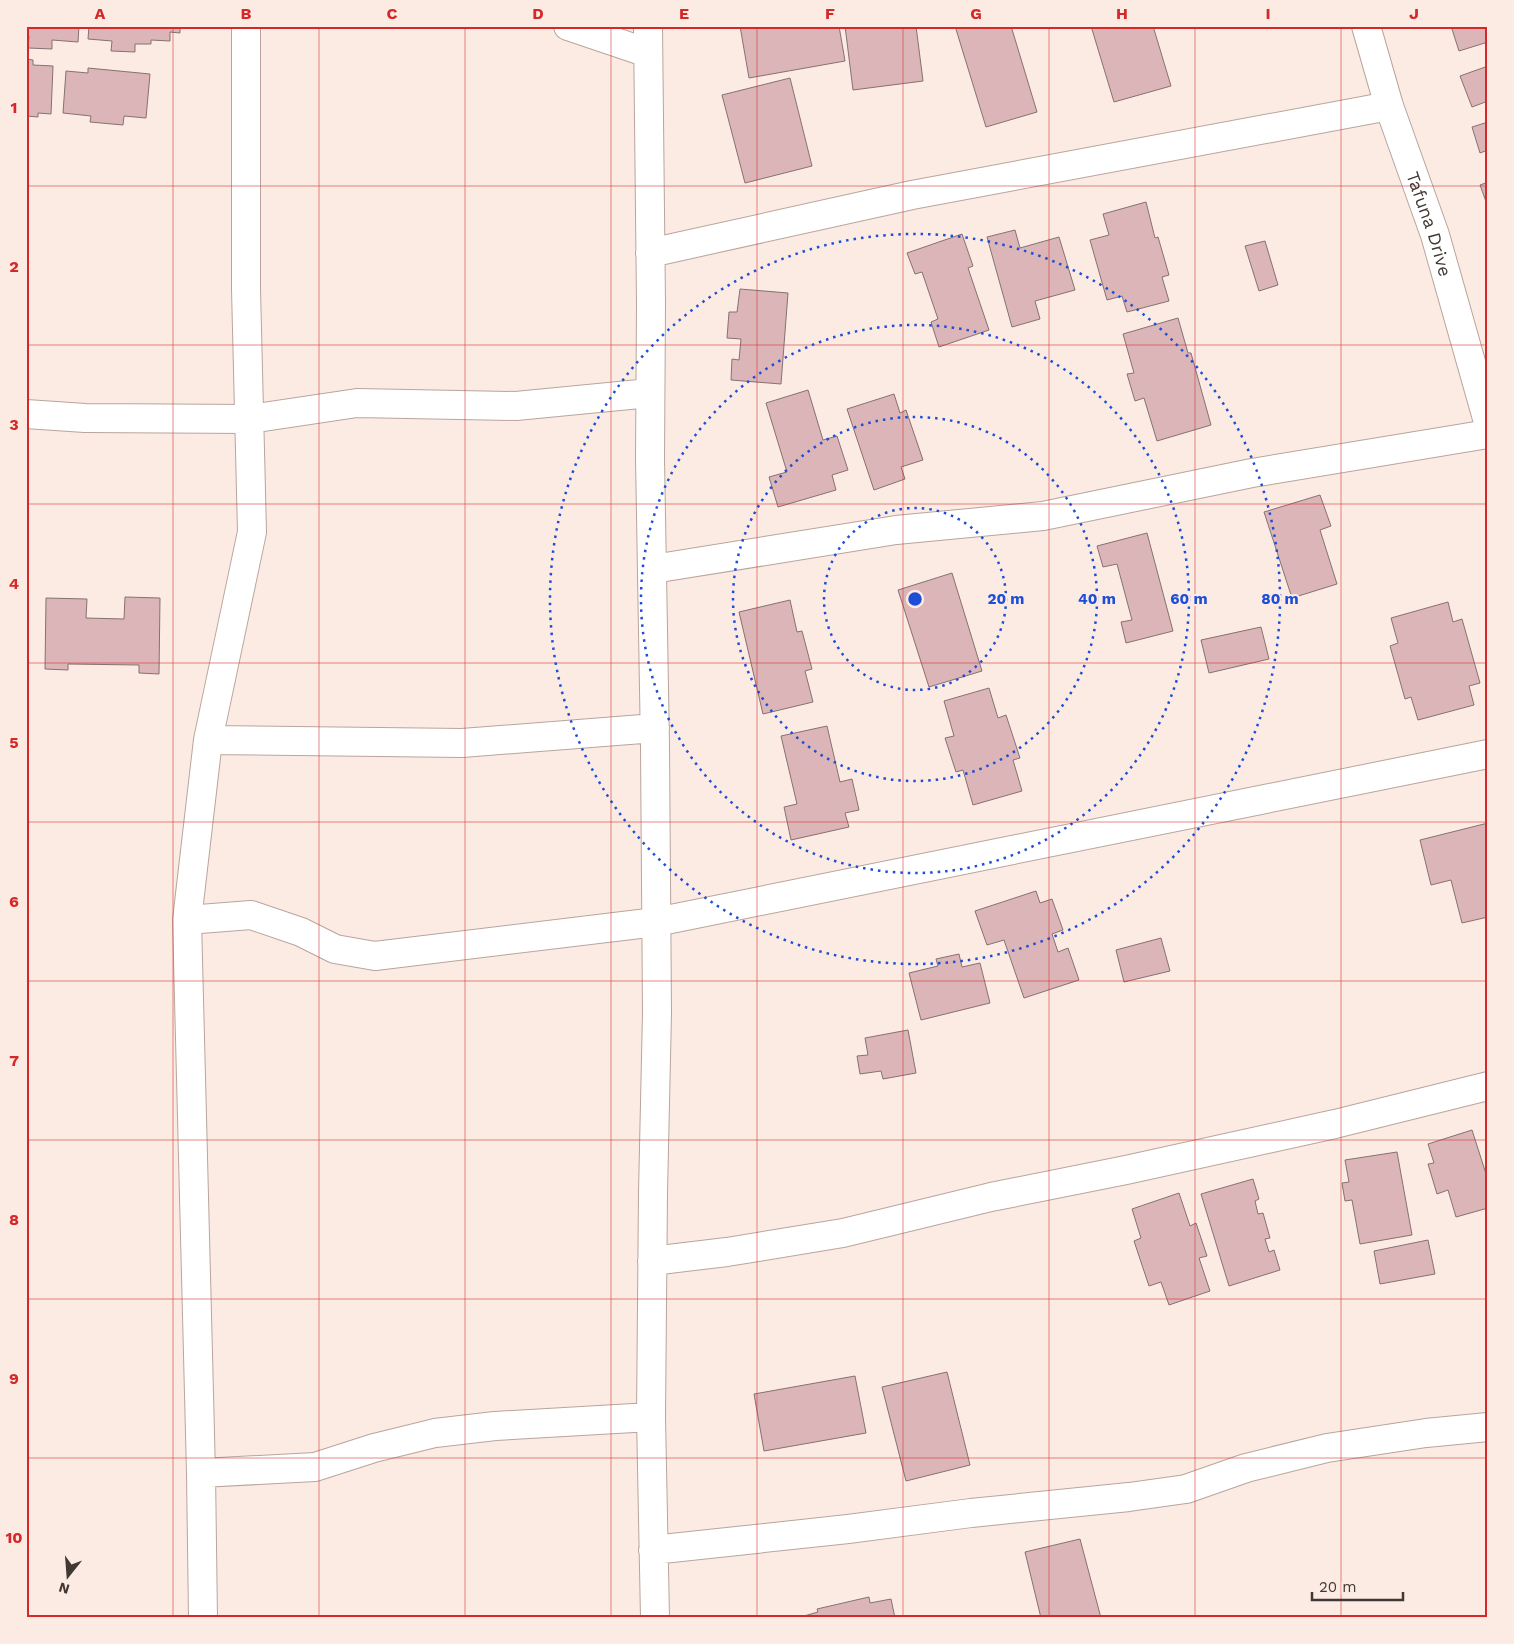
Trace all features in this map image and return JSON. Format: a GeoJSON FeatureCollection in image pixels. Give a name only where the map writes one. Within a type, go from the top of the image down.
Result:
{"type":"FeatureCollection","features":[{"type":"Feature","properties":{"kind":"street"},"geometry":{"type":"LineString","coordinates":[[203,1618],[187,920],[208,740],[252,532],[246,289],[246,26]]}},
{"type":"Feature","properties":{"kind":"street"},"geometry":{"type":"LineString","coordinates":[[568,26],[648,53]]}},
{"type":"Feature","properties":{"kind":"street"},"geometry":{"type":"LineString","coordinates":[[648,26],[657,1013],[652,1193],[651,1417],[654,1618]]}},
{"type":"Feature","properties":{"kind":"street","name":"Tafuna Drive"},"geometry":{"type":"LineString","coordinates":[[1366,26],[1389,106],[1435,235],[1488,422]]}},
{"type":"Feature","properties":{"kind":"street"},"geometry":{"type":"LineString","coordinates":[[650,253],[912,194],[1389,106]]}},
{"type":"Feature","properties":{"kind":"street"},"geometry":{"type":"LineString","coordinates":[[26,414],[86,418],[250,419],[357,403],[516,406],[650,393]]}},
{"type":"Feature","properties":{"kind":"street"},"geometry":{"type":"LineString","coordinates":[[653,569],[896,530],[1043,516],[1252,473],[1488,434]]}},
{"type":"Feature","properties":{"kind":"street"},"geometry":{"type":"LineString","coordinates":[[208,740],[462,743],[655,728]]}},
{"type":"Feature","properties":{"kind":"street"},"geometry":{"type":"LineString","coordinates":[[187,920],[251,916],[301,932],[335,949],[375,956],[656,922],[1488,754]]}},
{"type":"Feature","properties":{"kind":"street"},"geometry":{"type":"LineString","coordinates":[[652,1261],[727,1252],[843,1233],[991,1197],[1126,1170],[1335,1124],[1488,1086]]}},
{"type":"Feature","properties":{"kind":"street"},"geometry":{"type":"LineString","coordinates":[[201,1473],[315,1467],[374,1448],[435,1433],[495,1426],[651,1417]]}},
{"type":"Feature","properties":{"kind":"street"},"geometry":{"type":"LineString","coordinates":[[653,1550],[848,1530],[971,1513],[1186,1489],[1246,1468],[1327,1448],[1488,1426]]}},
{"type":"Feature","properties":{"kind":"building"},"geometry":{"type":"Polygon","coordinates":[[[26,26],[79,26],[78,42],[52,40],[52,49],[28,48],[29,36],[26,36],[26,26]]]}},
{"type":"Feature","properties":{"kind":"building"},"geometry":{"type":"Polygon","coordinates":[[[89,26],[180,26],[180,33],[170,32],[170,41],[151,40],[151,44],[135,44],[135,52],[111,51],[112,41],[88,39],[89,26]]]}},
{"type":"Feature","properties":{"kind":"building"},"geometry":{"type":"Polygon","coordinates":[[[740,26],[839,26],[845,61],[749,78],[740,26]]]}},
{"type":"Feature","properties":{"kind":"building"},"geometry":{"type":"Polygon","coordinates":[[[845,26],[916,26],[923,81],[853,90],[845,26]]]}},
{"type":"Feature","properties":{"kind":"building"},"geometry":{"type":"Polygon","coordinates":[[[955,26],[1011,26],[1037,112],[986,127],[955,26]]]}},
{"type":"Feature","properties":{"kind":"building"},"geometry":{"type":"Polygon","coordinates":[[[1091,26],[1153,26],[1171,86],[1114,102],[1091,26]]]}},
{"type":"Feature","properties":{"kind":"building"},"geometry":{"type":"Polygon","coordinates":[[[1451,26],[1488,26],[1488,42],[1459,51],[1451,26]]]}},
{"type":"Feature","properties":{"kind":"building"},"geometry":{"type":"Polygon","coordinates":[[[26,59],[33,60],[33,65],[53,66],[51,114],[38,113],[38,117],[26,116],[26,59]]]}},
{"type":"Feature","properties":{"kind":"building"},"geometry":{"type":"Polygon","coordinates":[[[1488,66],[1488,101],[1472,107],[1460,76],[1488,66]]]}},
{"type":"Feature","properties":{"kind":"building"},"geometry":{"type":"Polygon","coordinates":[[[88,68],[150,74],[146,118],[124,116],[123,125],[90,122],[91,116],[63,113],[66,71],[88,73],[88,68]]]}},
{"type":"Feature","properties":{"kind":"building"},"geometry":{"type":"Polygon","coordinates":[[[790,78],[812,166],[745,183],[722,95],[790,78]]]}},
{"type":"Feature","properties":{"kind":"building"},"geometry":{"type":"Polygon","coordinates":[[[1488,122],[1488,150],[1480,153],[1472,127],[1488,122]]]}},
{"type":"Feature","properties":{"kind":"building"},"geometry":{"type":"Polygon","coordinates":[[[1488,182],[1488,207],[1480,185],[1488,182]]]}},
{"type":"Feature","properties":{"kind":"building"},"geometry":{"type":"Polygon","coordinates":[[[1146,202],[1155,238],[1158,237],[1169,275],[1162,277],[1169,301],[1127,312],[1122,296],[1107,300],[1090,240],[1109,235],[1103,214],[1146,202]]]}},
{"type":"Feature","properties":{"kind":"building"},"geometry":{"type":"Polygon","coordinates":[[[1015,230],[1020,248],[1059,237],[1075,290],[1035,301],[1040,319],[1012,327],[987,237],[1015,230]]]}},
{"type":"Feature","properties":{"kind":"building"},"geometry":{"type":"Polygon","coordinates":[[[962,234],[973,266],[968,268],[989,330],[939,347],[931,322],[938,319],[922,272],[915,274],[907,253],[962,234]]]}},
{"type":"Feature","properties":{"kind":"building"},"geometry":{"type":"Polygon","coordinates":[[[1265,241],[1278,285],[1259,291],[1245,246],[1265,241]]]}},
{"type":"Feature","properties":{"kind":"building"},"geometry":{"type":"Polygon","coordinates":[[[740,289],[788,293],[781,384],[731,380],[732,359],[739,360],[741,339],[727,338],[729,312],[737,312],[740,289]]]}},
{"type":"Feature","properties":{"kind":"building"},"geometry":{"type":"Polygon","coordinates":[[[1178,318],[1188,353],[1191,353],[1211,425],[1157,441],[1144,398],[1135,401],[1127,374],[1134,373],[1123,334],[1178,318]]]}},
{"type":"Feature","properties":{"kind":"building"},"geometry":{"type":"Polygon","coordinates":[[[808,390],[823,440],[837,436],[848,470],[832,475],[836,490],[778,507],[769,477],[787,472],[766,403],[808,390]]]}},
{"type":"Feature","properties":{"kind":"building"},"geometry":{"type":"Polygon","coordinates":[[[894,394],[900,413],[906,410],[923,460],[901,467],[905,479],[874,490],[847,409],[894,394]]]}},
{"type":"Feature","properties":{"kind":"building"},"geometry":{"type":"Polygon","coordinates":[[[1320,495],[1331,526],[1320,530],[1337,584],[1292,598],[1264,512],[1320,495]]]}},
{"type":"Feature","properties":{"kind":"building"},"geometry":{"type":"Polygon","coordinates":[[[1147,533],[1173,631],[1126,643],[1121,622],[1132,620],[1117,564],[1103,567],[1097,546],[1147,533]]]}},
{"type":"Feature","properties":{"kind":"building"},"geometry":{"type":"Polygon","coordinates":[[[952,573],[982,671],[929,687],[898,590],[952,573]]]}},
{"type":"Feature","properties":{"kind":"building"},"geometry":{"type":"Polygon","coordinates":[[[125,597],[160,598],[159,674],[139,673],[139,665],[68,664],[68,670],[45,669],[46,598],[87,599],[86,618],[124,619],[125,597]]]}},
{"type":"Feature","properties":{"kind":"building"},"geometry":{"type":"Polygon","coordinates":[[[790,600],[797,632],[802,631],[812,669],[805,671],[813,702],[763,714],[739,612],[790,600]]]}},
{"type":"Feature","properties":{"kind":"building"},"geometry":{"type":"Polygon","coordinates":[[[1448,602],[1453,622],[1462,619],[1480,683],[1469,686],[1474,705],[1418,720],[1411,697],[1405,699],[1390,646],[1398,643],[1391,618],[1448,602]]]}},
{"type":"Feature","properties":{"kind":"building"},"geometry":{"type":"Polygon","coordinates":[[[1261,627],[1269,659],[1209,673],[1201,640],[1261,627]]]}},
{"type":"Feature","properties":{"kind":"building"},"geometry":{"type":"Polygon","coordinates":[[[989,688],[998,718],[1006,715],[1020,758],[1013,760],[1022,791],[973,805],[963,770],[956,772],[945,738],[954,736],[944,701],[989,688]]]}},
{"type":"Feature","properties":{"kind":"building"},"geometry":{"type":"Polygon","coordinates":[[[827,726],[840,782],[852,779],[859,810],[845,813],[849,827],[791,840],[784,807],[797,804],[781,736],[827,726]]]}},
{"type":"Feature","properties":{"kind":"building"},"geometry":{"type":"Polygon","coordinates":[[[1488,823],[1488,917],[1462,923],[1451,880],[1431,885],[1420,840],[1488,823]]]}},
{"type":"Feature","properties":{"kind":"building"},"geometry":{"type":"Polygon","coordinates":[[[1036,891],[1040,903],[1052,899],[1063,930],[1052,934],[1058,952],[1068,948],[1079,980],[1024,998],[1004,940],[987,945],[975,911],[1036,891]]]}},
{"type":"Feature","properties":{"kind":"building"},"geometry":{"type":"Polygon","coordinates":[[[1161,938],[1170,971],[1124,982],[1116,950],[1161,938]]]}},
{"type":"Feature","properties":{"kind":"building"},"geometry":{"type":"Polygon","coordinates":[[[959,954],[962,967],[980,963],[990,1003],[921,1020],[909,973],[938,966],[936,959],[959,954]]]}},
{"type":"Feature","properties":{"kind":"building"},"geometry":{"type":"Polygon","coordinates":[[[908,1030],[916,1073],[883,1079],[881,1071],[860,1074],[857,1056],[868,1055],[865,1038],[908,1030]]]}},
{"type":"Feature","properties":{"kind":"building"},"geometry":{"type":"Polygon","coordinates":[[[1472,1130],[1488,1180],[1488,1208],[1456,1217],[1448,1190],[1437,1194],[1428,1164],[1434,1163],[1428,1144],[1472,1130]]]}},
{"type":"Feature","properties":{"kind":"building"},"geometry":{"type":"Polygon","coordinates":[[[1397,1152],[1412,1235],[1360,1244],[1352,1200],[1345,1201],[1342,1183],[1349,1182],[1345,1160],[1397,1152]]]}},
{"type":"Feature","properties":{"kind":"building"},"geometry":{"type":"Polygon","coordinates":[[[1253,1179],[1259,1199],[1255,1201],[1258,1214],[1263,1213],[1270,1238],[1265,1239],[1269,1252],[1274,1250],[1280,1270],[1229,1286],[1201,1194],[1253,1179]]]}},
{"type":"Feature","properties":{"kind":"building"},"geometry":{"type":"Polygon","coordinates":[[[1179,1193],[1190,1226],[1196,1223],[1207,1256],[1199,1258],[1210,1291],[1169,1305],[1161,1282],[1149,1286],[1134,1241],[1141,1238],[1132,1209],[1179,1193]]]}},
{"type":"Feature","properties":{"kind":"building"},"geometry":{"type":"Polygon","coordinates":[[[1428,1240],[1435,1274],[1380,1284],[1374,1251],[1428,1240]]]}},
{"type":"Feature","properties":{"kind":"building"},"geometry":{"type":"Polygon","coordinates":[[[947,1372],[970,1465],[906,1481],[882,1387],[947,1372]]]}},
{"type":"Feature","properties":{"kind":"building"},"geometry":{"type":"Polygon","coordinates":[[[855,1376],[866,1433],[764,1451],[754,1394],[855,1376]]]}},
{"type":"Feature","properties":{"kind":"building"},"geometry":{"type":"Polygon","coordinates":[[[1080,1539],[1101,1618],[1041,1618],[1025,1552],[1080,1539]]]}},
{"type":"Feature","properties":{"kind":"building"},"geometry":{"type":"Polygon","coordinates":[[[869,1597],[870,1603],[891,1599],[895,1618],[797,1618],[818,1612],[817,1609],[869,1597]]]}}]}
